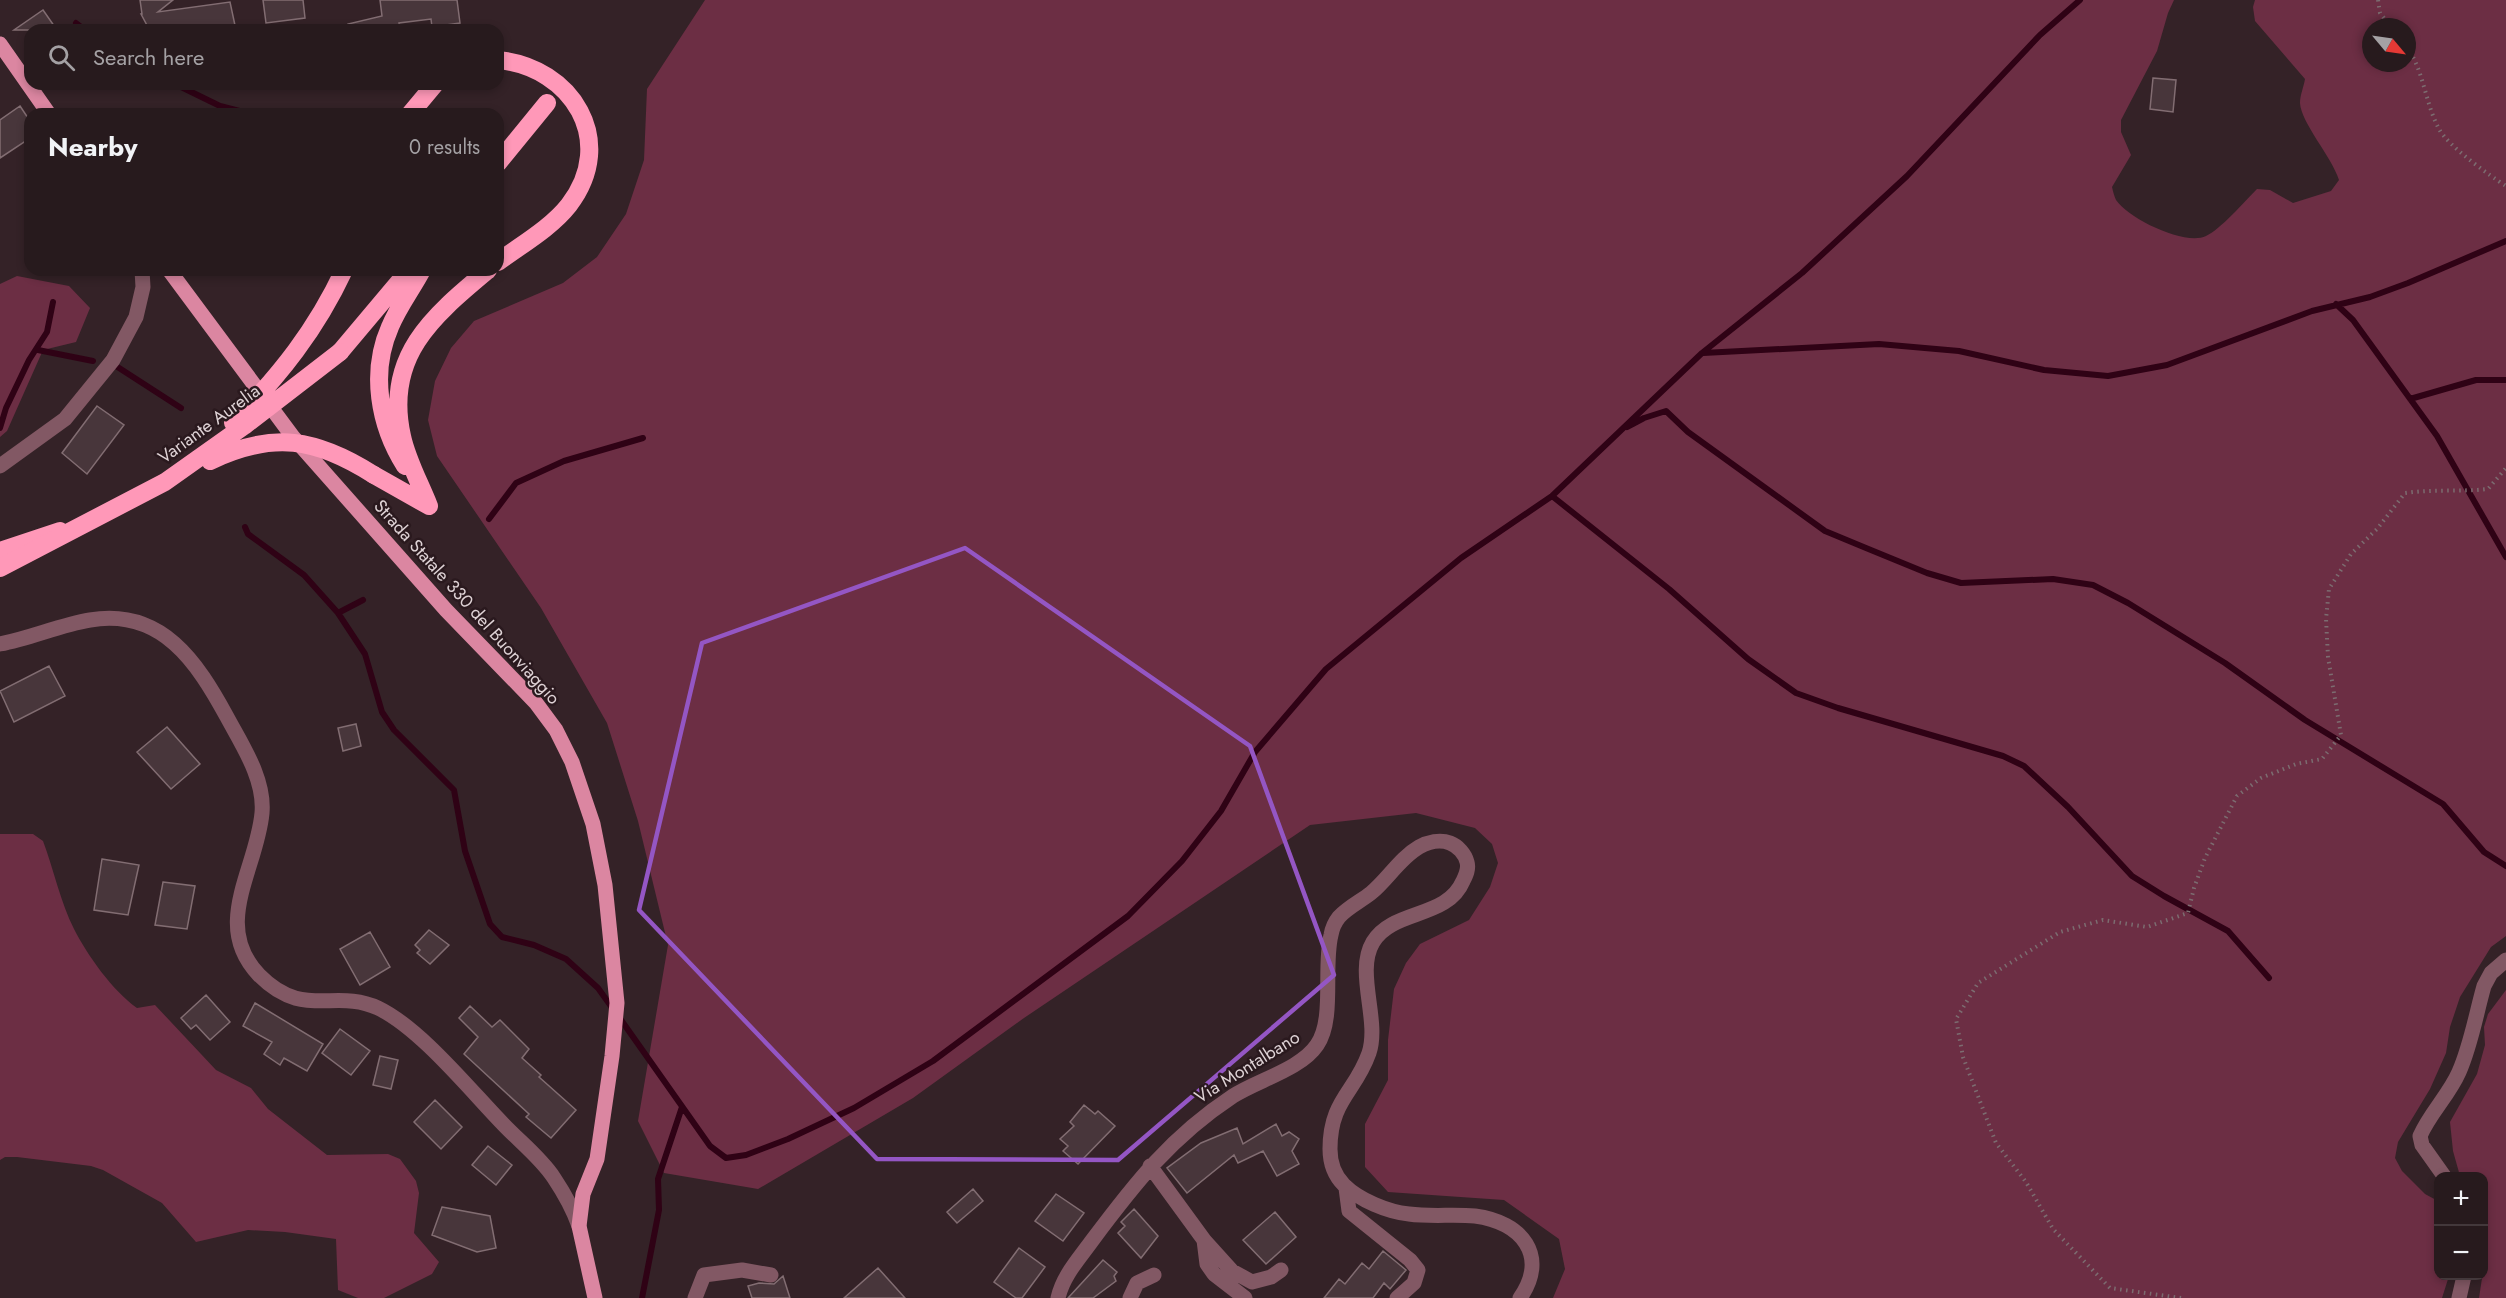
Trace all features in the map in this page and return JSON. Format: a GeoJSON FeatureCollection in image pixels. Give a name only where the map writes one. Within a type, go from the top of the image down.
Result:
{"type":"FeatureCollection","features":[{"type":"Feature","properties":{"kind":"highway"},"geometry":{"type":"LineString","coordinates":[[504,61],[527,64],[541,70],[563,88],[585,122],[589,150],[583,180],[569,206],[504,258]]}},
{"type":"Feature","properties":{"kind":"highway"},"geometry":{"type":"LineString","coordinates":[[415,108],[430,90]]}},
{"type":"Feature","properties":{"kind":"highway"},"geometry":{"type":"LineString","coordinates":[[504,156],[547,104]]}},
{"type":"Feature","properties":{"kind":"highway"},"geometry":{"type":"LineString","coordinates":[[165,482],[228,428],[272,383],[309,335],[341,276]]}},
{"type":"Feature","properties":{"kind":"highway","name":"Variante Aurelia"},"geometry":{"type":"LineString","coordinates":[[0,568],[165,482],[244,426],[340,352],[404,276]]}},
{"type":"Feature","properties":{"kind":"highway"},"geometry":{"type":"LineString","coordinates":[[419,276],[389,328],[379,369],[380,404],[391,444],[429,506]]}},
{"type":"Feature","properties":{"kind":"highway"},"geometry":{"type":"LineString","coordinates":[[429,506],[402,438],[399,406],[404,373],[417,339],[428,325],[440,311],[481,276]]}},
{"type":"Feature","properties":{"kind":"highway"},"geometry":{"type":"LineString","coordinates":[[165,482],[234,450],[263,442],[290,442],[316,446],[345,456],[429,506]]}},
{"type":"Feature","properties":{"kind":"highway"},"geometry":{"type":"LineString","coordinates":[[0,550],[84,523]]}},
{"type":"Feature","properties":{"kind":"main road"},"geometry":{"type":"LineString","coordinates":[[0,44],[24,78]]}},
{"type":"Feature","properties":{"kind":"main road"},"geometry":{"type":"LineString","coordinates":[[32,90],[45,108]]}},
{"type":"Feature","properties":{"kind":"main road","name":"Strada Statale 330 del Buonviaggio"},"geometry":{"type":"LineString","coordinates":[[173,276],[293,437],[446,610],[536,703],[556,730],[572,762],[593,824],[605,885],[617,1003],[597,1159],[583,1194],[579,1226],[595,1298]]}},
{"type":"Feature","properties":{"kind":"street"},"geometry":{"type":"LineString","coordinates":[[0,466],[65,419],[114,360],[136,317],[143,287],[142,276]]}},
{"type":"Feature","properties":{"kind":"street","name":"Strada Statale 330 del Buonviaggio"},"geometry":{"type":"LineString","coordinates":[[0,644],[90,620],[109,619],[134,621],[151,627],[167,636],[181,649],[198,668],[214,693],[249,759],[259,787],[262,811],[256,846],[237,907],[237,934],[244,957],[273,988],[293,998],[310,1002],[357,1002],[376,1007],[411,1029],[553,1176],[579,1226]]}},
{"type":"Feature","properties":{"kind":"street","name":"Via Montalbano"},"geometry":{"type":"LineString","coordinates":[[1058,1298],[1065,1277],[1150,1166],[1196,1122],[1235,1094],[1304,1059],[1316,1047],[1326,1026],[1330,937],[1339,917],[1372,892],[1407,855],[1431,842],[1446,842],[1458,848],[1468,865],[1461,887],[1434,908],[1393,923],[1380,932],[1371,944],[1367,959],[1372,1030],[1370,1049],[1364,1065],[1336,1109],[1331,1124],[1330,1160],[1339,1180],[1346,1188],[1349,1211],[1410,1260],[1418,1270],[1414,1283],[1397,1298]]}},
{"type":"Feature","properties":{"kind":"street"},"geometry":{"type":"LineString","coordinates":[[2441,1172],[2422,1145],[2420,1136],[2460,1072],[2484,986],[2491,973],[2506,960]]}},
{"type":"Feature","properties":{"kind":"street"},"geometry":{"type":"LineString","coordinates":[[1150,1166],[1204,1240],[1232,1271],[1252,1282],[1271,1277],[1281,1269]]}},
{"type":"Feature","properties":{"kind":"street"},"geometry":{"type":"LineString","coordinates":[[1346,1188],[1398,1212],[1429,1216],[1479,1216],[1511,1229],[1530,1247],[1533,1259],[1528,1287],[1520,1298]]}},
{"type":"Feature","properties":{"kind":"street"},"geometry":{"type":"LineString","coordinates":[[1204,1240],[1207,1264],[1214,1274],[1245,1298]]}},
{"type":"Feature","properties":{"kind":"street"},"geometry":{"type":"LineString","coordinates":[[695,1298],[704,1275],[742,1270],[771,1275]]}},
{"type":"Feature","properties":{"kind":"street"},"geometry":{"type":"LineString","coordinates":[[1130,1298],[1137,1283],[1154,1275]]}},
{"type":"Feature","properties":{"kind":"street"},"geometry":{"type":"LineString","coordinates":[[2459,1298],[2463,1280]]}},
{"type":"Feature","properties":{"kind":"path"},"geometry":{"type":"LineString","coordinates":[[2378,0],[2380,14],[2383,18]]}},
{"type":"Feature","properties":{"kind":"path"},"geometry":{"type":"LineString","coordinates":[[2416,61],[2439,131],[2469,159],[2506,186]]}},
{"type":"Feature","properties":{"kind":"path"},"geometry":{"type":"LineString","coordinates":[[2181,1298],[2110,1288],[2053,1229],[2026,1182],[1996,1143],[1963,1057],[1956,1019],[1978,983],[2060,932],[2103,920],[2147,927],[2188,913],[2205,858],[2237,796],[2260,778],[2296,764],[2322,759],[2341,735],[2328,657],[2326,620],[2328,590],[2351,554],[2376,529],[2404,493],[2432,489],[2458,492],[2488,489],[2506,468]]}},
{"type":"Feature","properties":{"kind":"highlighted area"},"geometry":{"type":"Polygon","coordinates":[[[965,548],[1250,746],[1334,975],[1118,1160],[877,1159],[639,910],[702,643],[965,548]]]}},
{"type":"Feature","properties":{"kind":"shaded area"},"geometry":{"type":"Polygon","coordinates":[[[705,0],[2174,0],[2157,51],[2121,120],[2121,132],[2131,155],[2112,187],[2116,200],[2133,215],[2158,229],[2197,238],[2212,233],[2257,189],[2270,190],[2293,203],[2331,191],[2339,180],[2302,111],[2300,100],[2305,79],[2255,21],[2253,7],[2255,0],[2506,0],[2506,936],[2491,947],[2460,997],[2450,1027],[2446,1053],[2430,1089],[2398,1142],[2395,1158],[2402,1171],[2425,1194],[2434,1199],[2434,1280],[2448,1280],[2442,1298],[1553,1298],[1565,1269],[1559,1239],[1504,1200],[1388,1192],[1365,1167],[1365,1124],[1388,1080],[1388,1040],[1394,989],[1406,963],[1420,944],[1469,920],[1490,887],[1498,863],[1492,844],[1475,828],[1416,813],[1310,825],[1024,1018],[913,1098],[758,1189],[664,1173],[638,1121],[668,945],[638,821],[607,723],[541,608],[437,456],[428,420],[435,381],[451,348],[474,321],[563,283],[597,257],[626,214],[644,160],[647,89],[705,0]]]}},
{"type":"Feature","properties":{"kind":"shaded area"},"geometry":{"type":"Polygon","coordinates":[[[17,276],[69,286],[90,308],[76,342],[43,350],[7,431],[0,437],[0,284],[17,276]]]}},
{"type":"Feature","properties":{"kind":"shaded area"},"geometry":{"type":"Polygon","coordinates":[[[0,834],[33,834],[43,841],[74,929],[101,972],[128,1001],[137,1008],[155,1005],[216,1070],[251,1088],[268,1109],[327,1155],[388,1154],[400,1159],[416,1181],[419,1193],[414,1233],[439,1262],[432,1274],[384,1298],[358,1298],[338,1290],[336,1239],[248,1230],[196,1242],[162,1203],[103,1170],[91,1166],[17,1157],[5,1157],[0,1160],[0,834]]]}},
{"type":"Feature","properties":{"kind":"shaded area"},"geometry":{"type":"Polygon","coordinates":[[[2506,990],[2506,1298],[2479,1298],[2482,1280],[2488,1280],[2488,1172],[2459,1172],[2453,1151],[2450,1122],[2477,1074],[2485,1045],[2484,1027],[2488,1014],[2506,990]]]}},
{"type":"Feature","properties":{"kind":"building"},"geometry":{"type":"Polygon","coordinates":[[[140,0],[173,0],[158,12],[230,2],[235,24],[146,24],[140,0]]]}},
{"type":"Feature","properties":{"kind":"building"},"geometry":{"type":"Polygon","coordinates":[[[263,0],[303,0],[305,18],[266,23],[263,0]]]}},
{"type":"Feature","properties":{"kind":"building"},"geometry":{"type":"Polygon","coordinates":[[[380,0],[457,0],[460,23],[432,24],[431,19],[399,24],[348,24],[382,16],[380,0]]]}},
{"type":"Feature","properties":{"kind":"building"},"geometry":{"type":"Polygon","coordinates":[[[43,10],[53,24],[24,24],[24,30],[14,30],[43,10]]]}},
{"type":"Feature","properties":{"kind":"building"},"geometry":{"type":"Polygon","coordinates":[[[2153,78],[2176,80],[2173,112],[2150,109],[2153,78]]]}},
{"type":"Feature","properties":{"kind":"building"},"geometry":{"type":"Polygon","coordinates":[[[20,106],[24,112],[24,142],[0,158],[0,120],[20,106]]]}},
{"type":"Feature","properties":{"kind":"building"},"geometry":{"type":"Polygon","coordinates":[[[97,406],[124,425],[87,474],[62,453],[97,406]]]}},
{"type":"Feature","properties":{"kind":"building"},"geometry":{"type":"Polygon","coordinates":[[[49,666],[65,696],[14,722],[0,691],[49,666]]]}},
{"type":"Feature","properties":{"kind":"building"},"geometry":{"type":"Polygon","coordinates":[[[356,724],[361,746],[343,751],[338,728],[356,724]]]}},
{"type":"Feature","properties":{"kind":"building"},"geometry":{"type":"Polygon","coordinates":[[[167,727],[200,764],[171,789],[137,752],[167,727]]]}},
{"type":"Feature","properties":{"kind":"building"},"geometry":{"type":"Polygon","coordinates":[[[102,859],[139,865],[128,915],[94,910],[102,859]]]}},
{"type":"Feature","properties":{"kind":"building"},"geometry":{"type":"Polygon","coordinates":[[[163,882],[195,886],[187,929],[155,925],[163,882]]]}},
{"type":"Feature","properties":{"kind":"building"},"geometry":{"type":"Polygon","coordinates":[[[429,930],[449,945],[430,964],[417,953],[420,950],[415,945],[429,930]]]}},
{"type":"Feature","properties":{"kind":"building"},"geometry":{"type":"Polygon","coordinates":[[[370,932],[390,967],[360,985],[340,949],[370,932]]]}},
{"type":"Feature","properties":{"kind":"building"},"geometry":{"type":"Polygon","coordinates":[[[206,995],[230,1022],[210,1040],[196,1025],[191,1029],[181,1018],[206,995]]]}},
{"type":"Feature","properties":{"kind":"building"},"geometry":{"type":"Polygon","coordinates":[[[255,1003],[323,1044],[307,1071],[284,1058],[280,1065],[264,1054],[272,1042],[243,1026],[255,1003]]]}},
{"type":"Feature","properties":{"kind":"building"},"geometry":{"type":"Polygon","coordinates":[[[470,1006],[492,1027],[500,1020],[529,1049],[522,1058],[541,1075],[539,1077],[576,1110],[551,1138],[526,1117],[529,1114],[464,1054],[478,1037],[459,1018],[470,1006]]]}},
{"type":"Feature","properties":{"kind":"building"},"geometry":{"type":"Polygon","coordinates":[[[340,1029],[370,1051],[351,1075],[322,1053],[340,1029]]]}},
{"type":"Feature","properties":{"kind":"building"},"geometry":{"type":"Polygon","coordinates":[[[380,1056],[398,1060],[391,1089],[373,1085],[380,1056]]]}},
{"type":"Feature","properties":{"kind":"building"},"geometry":{"type":"Polygon","coordinates":[[[435,1100],[462,1127],[441,1149],[414,1122],[435,1100]]]}},
{"type":"Feature","properties":{"kind":"building"},"geometry":{"type":"Polygon","coordinates":[[[1084,1105],[1095,1114],[1098,1111],[1115,1126],[1078,1164],[1063,1151],[1068,1146],[1060,1139],[1074,1126],[1070,1122],[1084,1105]]]}},
{"type":"Feature","properties":{"kind":"building"},"geometry":{"type":"Polygon","coordinates":[[[1276,1124],[1282,1136],[1289,1132],[1299,1139],[1292,1151],[1299,1164],[1277,1176],[1263,1151],[1238,1163],[1234,1155],[1187,1193],[1167,1168],[1201,1143],[1237,1128],[1243,1144],[1276,1124]]]}},
{"type":"Feature","properties":{"kind":"building"},"geometry":{"type":"Polygon","coordinates":[[[488,1146],[512,1165],[496,1185],[472,1165],[488,1146]]]}},
{"type":"Feature","properties":{"kind":"building"},"geometry":{"type":"Polygon","coordinates":[[[973,1189],[983,1201],[957,1223],[947,1212],[973,1189]]]}},
{"type":"Feature","properties":{"kind":"building"},"geometry":{"type":"Polygon","coordinates":[[[1056,1194],[1084,1213],[1063,1241],[1035,1221],[1056,1194]]]}},
{"type":"Feature","properties":{"kind":"building"},"geometry":{"type":"Polygon","coordinates":[[[442,1207],[490,1216],[496,1248],[477,1252],[432,1235],[442,1207]]]}},
{"type":"Feature","properties":{"kind":"building"},"geometry":{"type":"Polygon","coordinates":[[[1134,1209],[1158,1236],[1141,1258],[1118,1233],[1125,1226],[1121,1222],[1134,1209]]]}},
{"type":"Feature","properties":{"kind":"building"},"geometry":{"type":"Polygon","coordinates":[[[1275,1212],[1296,1237],[1266,1264],[1243,1240],[1275,1212]]]}},
{"type":"Feature","properties":{"kind":"building"},"geometry":{"type":"Polygon","coordinates":[[[1019,1248],[1045,1267],[1022,1298],[1016,1298],[994,1282],[1019,1248]]]}},
{"type":"Feature","properties":{"kind":"building"},"geometry":{"type":"Polygon","coordinates":[[[1383,1251],[1406,1270],[1390,1289],[1384,1283],[1373,1298],[1324,1298],[1339,1279],[1345,1284],[1362,1263],[1369,1269],[1383,1251]]]}},
{"type":"Feature","properties":{"kind":"building"},"geometry":{"type":"Polygon","coordinates":[[[1103,1260],[1117,1272],[1114,1276],[1116,1281],[1093,1298],[1068,1298],[1103,1260]]]}},
{"type":"Feature","properties":{"kind":"building"},"geometry":{"type":"Polygon","coordinates":[[[878,1268],[905,1298],[844,1298],[878,1268]]]}},
{"type":"Feature","properties":{"kind":"building"},"geometry":{"type":"Polygon","coordinates":[[[783,1276],[790,1298],[752,1298],[748,1286],[759,1283],[774,1284],[783,1276]]]}},
{"type":"Feature","properties":{"kind":"waterway"},"geometry":{"type":"LineString","coordinates":[[619,1017],[710,1146],[726,1158],[746,1155],[788,1139],[854,1108],[933,1061],[1128,916],[1182,861],[1221,811],[1255,752],[1326,669],[1461,558],[1552,496],[1702,353],[1802,273],[1907,176],[2040,35],[2080,0]]}},
{"type":"Feature","properties":{"kind":"waterway"},"geometry":{"type":"LineString","coordinates":[[187,90],[228,108]]}},
{"type":"Feature","properties":{"kind":"waterway"},"geometry":{"type":"LineString","coordinates":[[1703,353],[1879,344],[1959,351],[2044,370],[2108,376],[2167,365],[2312,311],[2370,297],[2506,241]]}},
{"type":"Feature","properties":{"kind":"waterway"},"geometry":{"type":"LineString","coordinates":[[0,428],[6,408],[29,360],[47,332],[53,302]]}},
{"type":"Feature","properties":{"kind":"waterway"},"geometry":{"type":"LineString","coordinates":[[2336,304],[2353,320],[2437,436],[2506,557]]}},
{"type":"Feature","properties":{"kind":"waterway"},"geometry":{"type":"LineString","coordinates":[[38,350],[93,361]]}},
{"type":"Feature","properties":{"kind":"waterway"},"geometry":{"type":"LineString","coordinates":[[116,366],[181,408]]}},
{"type":"Feature","properties":{"kind":"waterway"},"geometry":{"type":"LineString","coordinates":[[2410,399],[2476,380],[2506,380]]}},
{"type":"Feature","properties":{"kind":"waterway"},"geometry":{"type":"LineString","coordinates":[[1627,427],[1644,418],[1666,411],[1688,432],[1825,531],[1927,573],[1961,583],[2053,579],[2093,585],[2128,603],[2225,663],[2305,720],[2443,804],[2484,852],[2506,866]]}},
{"type":"Feature","properties":{"kind":"waterway"},"geometry":{"type":"LineString","coordinates":[[489,519],[516,483],[564,461],[643,438]]}},
{"type":"Feature","properties":{"kind":"waterway"},"geometry":{"type":"LineString","coordinates":[[1552,496],[1669,589],[1748,659],[1796,693],[1838,708],[2003,756],[2024,766],[2068,807],[2132,876],[2228,931],[2269,978]]}},
{"type":"Feature","properties":{"kind":"waterway"},"geometry":{"type":"LineString","coordinates":[[245,527],[248,534],[304,575],[338,613],[365,654],[382,712],[394,730],[454,790],[465,851],[490,924],[502,937],[534,945],[566,959],[598,988],[613,1009]]}},
{"type":"Feature","properties":{"kind":"waterway"},"geometry":{"type":"LineString","coordinates":[[338,613],[363,600]]}},
{"type":"Feature","properties":{"kind":"waterway"},"geometry":{"type":"LineString","coordinates":[[642,1298],[659,1210],[658,1179],[682,1107]]}}]}
